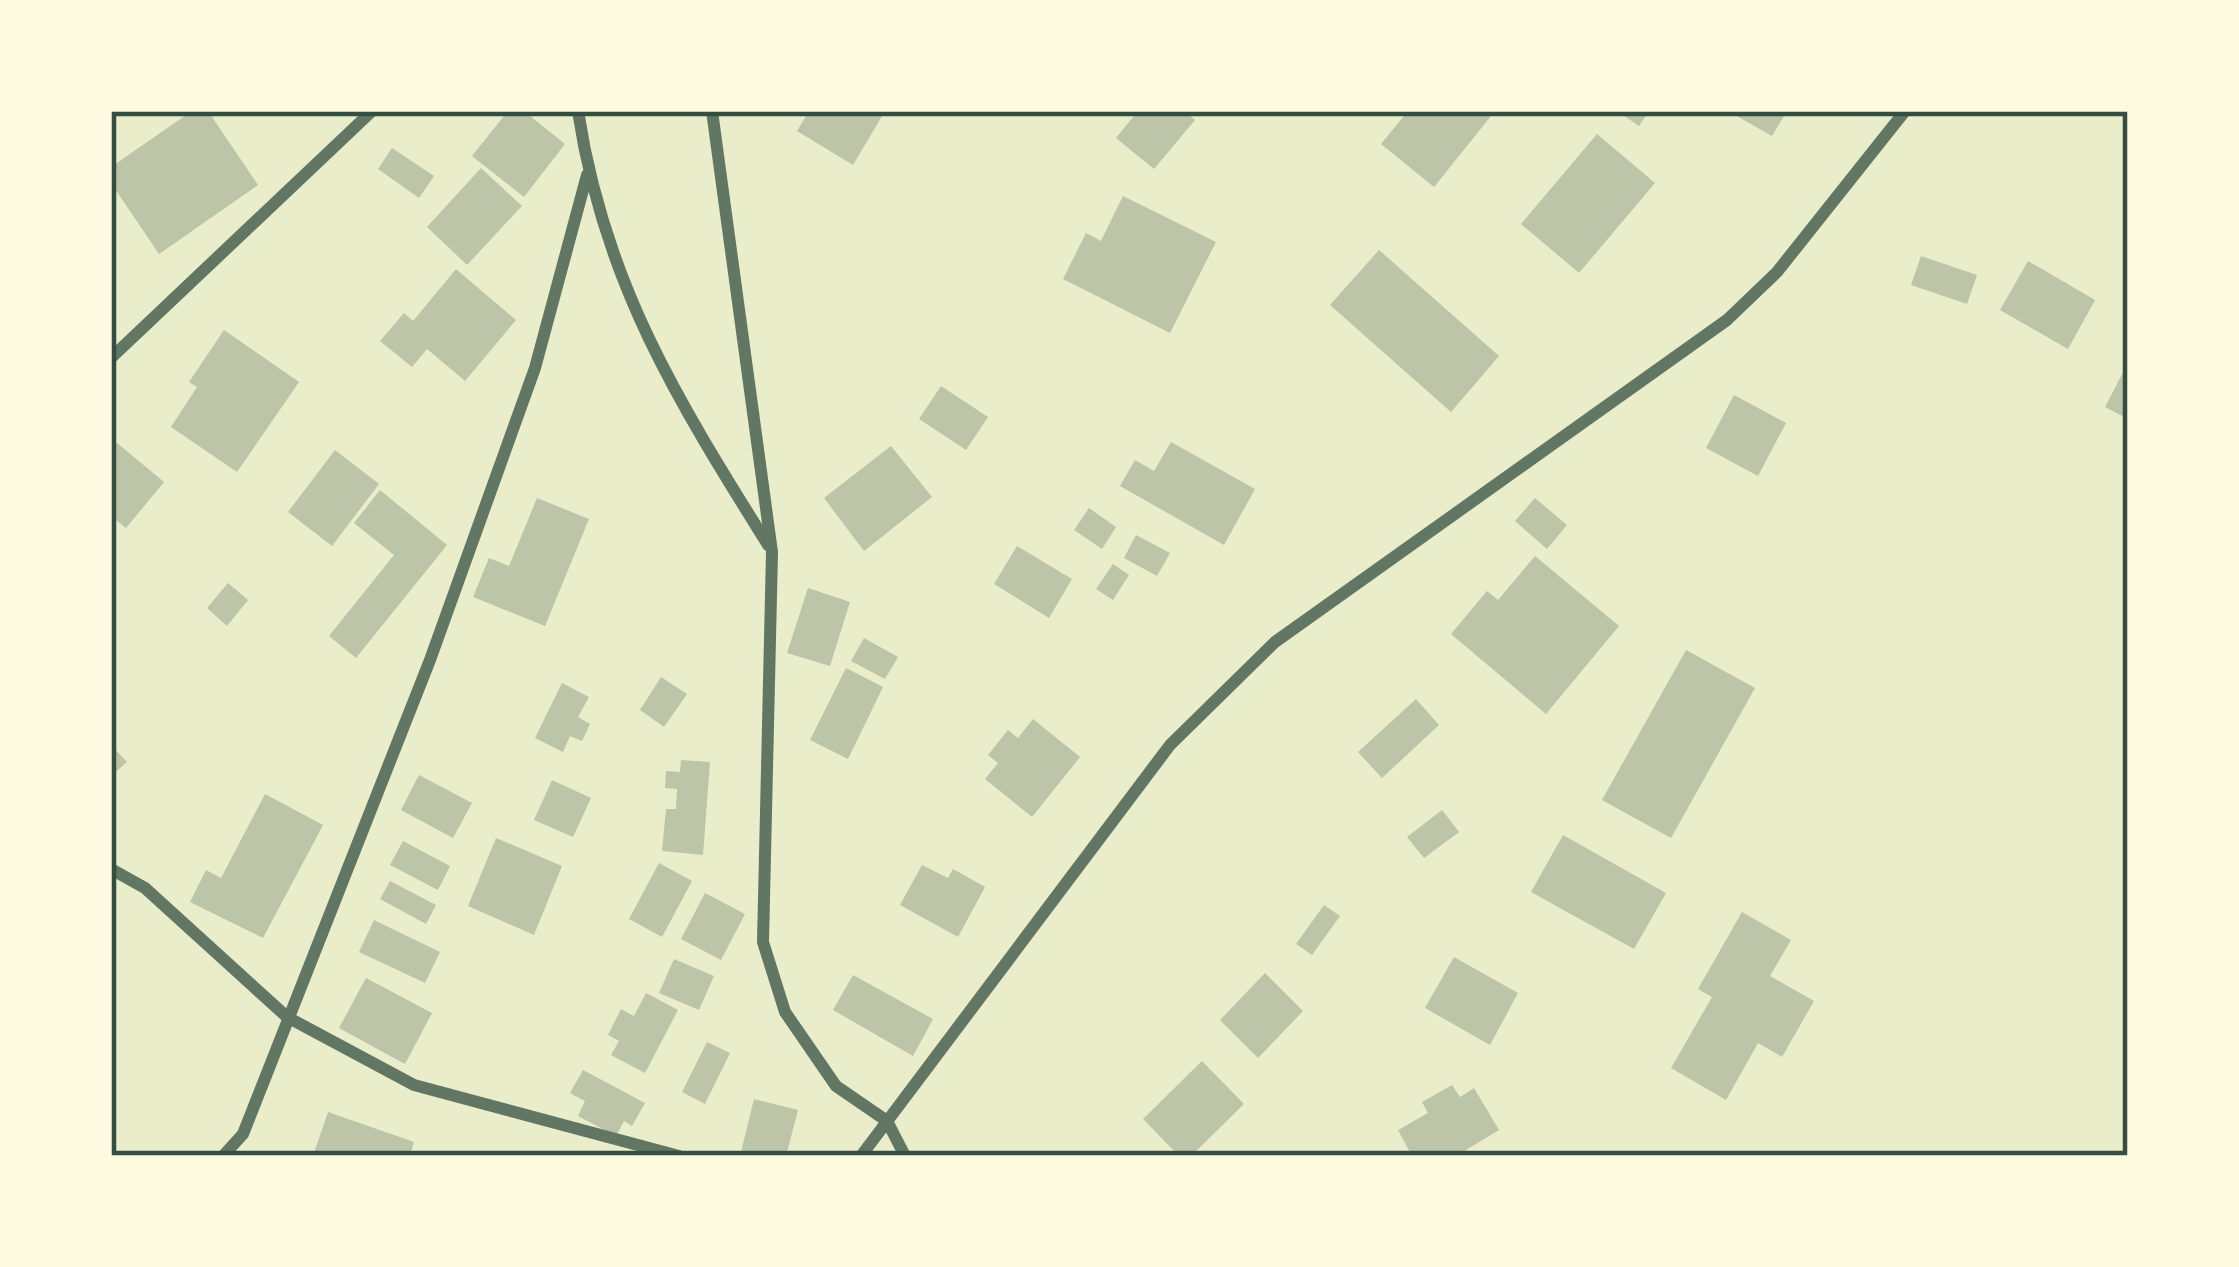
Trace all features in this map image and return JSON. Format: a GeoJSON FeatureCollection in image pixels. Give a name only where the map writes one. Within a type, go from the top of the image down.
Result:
{"type":"FeatureCollection","features":[{"type":"Feature","properties":{"kind":"street"},"geometry":{"type":"LineString","coordinates":[[111,358],[372,111]]}},
{"type":"Feature","properties":{"kind":"street"},"geometry":{"type":"LineString","coordinates":[[578,111],[587,175],[636,320],[674,395],[772,552]]}},
{"type":"Feature","properties":{"kind":"street"},"geometry":{"type":"LineString","coordinates":[[712,111],[772,552],[763,942],[785,1012],[836,1086],[887,1121],[904,1156]]}},
{"type":"Feature","properties":{"kind":"street"},"geometry":{"type":"LineString","coordinates":[[861,1156],[1170,745],[1221,690],[1276,642],[1727,320],[1777,272],[1905,111]]}},
{"type":"Feature","properties":{"kind":"street"},"geometry":{"type":"LineString","coordinates":[[223,1156],[243,1134],[430,660],[519,413],[587,175]]}},
{"type":"Feature","properties":{"kind":"street"},"geometry":{"type":"LineString","coordinates":[[111,868],[145,888],[218,949],[287,1018],[414,1085],[680,1156]]}},
{"type":"Feature","properties":{"kind":"building"},"geometry":{"type":"Polygon","coordinates":[[[192,111],[208,111],[258,185],[159,254],[111,183],[111,167],[192,111]]]}},
{"type":"Feature","properties":{"kind":"building"},"geometry":{"type":"Polygon","coordinates":[[[508,111],[524,111],[565,144],[524,197],[472,156],[508,111]]]}},
{"type":"Feature","properties":{"kind":"building"},"geometry":{"type":"Polygon","coordinates":[[[809,111],[885,111],[853,165],[797,131],[809,111]]]}},
{"type":"Feature","properties":{"kind":"building"},"geometry":{"type":"Polygon","coordinates":[[[1138,111],[1184,111],[1195,120],[1154,169],[1116,138],[1138,111]]]}},
{"type":"Feature","properties":{"kind":"building"},"geometry":{"type":"Polygon","coordinates":[[[1408,111],[1495,111],[1434,187],[1381,144],[1408,111]]]}},
{"type":"Feature","properties":{"kind":"building"},"geometry":{"type":"Polygon","coordinates":[[[1617,111],[1649,111],[1639,126],[1617,111]]]}},
{"type":"Feature","properties":{"kind":"building"},"geometry":{"type":"Polygon","coordinates":[[[1728,111],[1787,111],[1772,136],[1728,111]]]}},
{"type":"Feature","properties":{"kind":"building"},"geometry":{"type":"Polygon","coordinates":[[[1597,134],[1655,183],[1579,273],[1521,224],[1597,134]]]}},
{"type":"Feature","properties":{"kind":"building"},"geometry":{"type":"Polygon","coordinates":[[[392,148],[434,176],[419,198],[378,169],[392,148]]]}},
{"type":"Feature","properties":{"kind":"building"},"geometry":{"type":"Polygon","coordinates":[[[481,168],[522,206],[467,265],[427,227],[481,168]]]}},
{"type":"Feature","properties":{"kind":"building"},"geometry":{"type":"Polygon","coordinates":[[[1123,196],[1216,242],[1170,333],[1063,279],[1086,233],[1101,241],[1123,196]]]}},
{"type":"Feature","properties":{"kind":"building"},"geometry":{"type":"Polygon","coordinates":[[[1379,250],[1499,356],[1451,412],[1330,305],[1379,250]]]}},
{"type":"Feature","properties":{"kind":"building"},"geometry":{"type":"Polygon","coordinates":[[[1921,256],[1977,275],[1967,304],[1911,285],[1921,256]]]}},
{"type":"Feature","properties":{"kind":"building"},"geometry":{"type":"Polygon","coordinates":[[[2028,261],[2095,300],[2068,349],[2000,310],[2028,261]]]}},
{"type":"Feature","properties":{"kind":"building"},"geometry":{"type":"Polygon","coordinates":[[[456,269],[516,320],[465,381],[427,349],[412,367],[380,341],[404,313],[413,321],[456,269]]]}},
{"type":"Feature","properties":{"kind":"building"},"geometry":{"type":"Polygon","coordinates":[[[224,330],[299,382],[237,472],[171,427],[197,387],[189,382],[224,330]]]}},
{"type":"Feature","properties":{"kind":"building"},"geometry":{"type":"Polygon","coordinates":[[[2128,363],[2128,419],[2105,407],[2128,363]]]}},
{"type":"Feature","properties":{"kind":"building"},"geometry":{"type":"Polygon","coordinates":[[[941,386],[988,417],[966,450],[919,419],[941,386]]]}},
{"type":"Feature","properties":{"kind":"building"},"geometry":{"type":"Polygon","coordinates":[[[1734,395],[1786,423],[1758,476],[1706,448],[1734,395]]]}},
{"type":"Feature","properties":{"kind":"building"},"geometry":{"type":"Polygon","coordinates":[[[1171,442],[1255,489],[1224,545],[1120,486],[1135,460],[1154,471],[1171,442]]]}},
{"type":"Feature","properties":{"kind":"building"},"geometry":{"type":"Polygon","coordinates":[[[117,443],[164,482],[126,528],[111,516],[111,451],[117,443]]]}},
{"type":"Feature","properties":{"kind":"building"},"geometry":{"type":"Polygon","coordinates":[[[891,446],[932,497],[864,551],[824,498],[891,446]]]}},
{"type":"Feature","properties":{"kind":"building"},"geometry":{"type":"Polygon","coordinates":[[[335,450],[379,484],[332,546],[288,512],[335,450]]]}},
{"type":"Feature","properties":{"kind":"building"},"geometry":{"type":"Polygon","coordinates":[[[380,490],[447,545],[356,658],[329,636],[394,555],[354,523],[380,490]]]}},
{"type":"Feature","properties":{"kind":"building"},"geometry":{"type":"Polygon","coordinates":[[[537,498],[589,519],[545,626],[473,597],[489,558],[509,566],[537,498]]]}},
{"type":"Feature","properties":{"kind":"building"},"geometry":{"type":"Polygon","coordinates":[[[1535,498],[1567,525],[1547,549],[1515,521],[1535,498]]]}},
{"type":"Feature","properties":{"kind":"building"},"geometry":{"type":"Polygon","coordinates":[[[1089,508],[1116,527],[1102,549],[1074,530],[1089,508]]]}},
{"type":"Feature","properties":{"kind":"building"},"geometry":{"type":"Polygon","coordinates":[[[1136,535],[1170,553],[1157,576],[1124,558],[1136,535]]]}},
{"type":"Feature","properties":{"kind":"building"},"geometry":{"type":"Polygon","coordinates":[[[1017,546],[1072,579],[1049,618],[994,584],[1017,546]]]}},
{"type":"Feature","properties":{"kind":"building"},"geometry":{"type":"Polygon","coordinates":[[[1535,556],[1619,626],[1546,714],[1451,634],[1487,591],[1498,600],[1535,556]]]}},
{"type":"Feature","properties":{"kind":"building"},"geometry":{"type":"Polygon","coordinates":[[[1113,564],[1129,575],[1113,600],[1096,589],[1113,564]]]}},
{"type":"Feature","properties":{"kind":"building"},"geometry":{"type":"Polygon","coordinates":[[[228,583],[248,600],[227,626],[207,608],[228,583]]]}},
{"type":"Feature","properties":{"kind":"building"},"geometry":{"type":"Polygon","coordinates":[[[808,588],[850,602],[830,666],[787,653],[808,588]]]}},
{"type":"Feature","properties":{"kind":"building"},"geometry":{"type":"Polygon","coordinates":[[[864,638],[898,657],[885,679],[851,661],[864,638]]]}},
{"type":"Feature","properties":{"kind":"building"},"geometry":{"type":"Polygon","coordinates":[[[1686,650],[1755,688],[1671,838],[1602,800],[1686,650]]]}},
{"type":"Feature","properties":{"kind":"building"},"geometry":{"type":"Polygon","coordinates":[[[846,668],[883,687],[848,759],[810,740],[846,668]]]}},
{"type":"Feature","properties":{"kind":"building"},"geometry":{"type":"Polygon","coordinates":[[[661,677],[687,694],[664,727],[640,710],[661,677]]]}},
{"type":"Feature","properties":{"kind":"building"},"geometry":{"type":"Polygon","coordinates":[[[562,683],[589,697],[578,717],[590,724],[582,741],[570,736],[563,752],[535,738],[562,683]]]}},
{"type":"Feature","properties":{"kind":"building"},"geometry":{"type":"Polygon","coordinates":[[[1416,699],[1439,725],[1382,778],[1358,752],[1416,699]]]}},
{"type":"Feature","properties":{"kind":"building"},"geometry":{"type":"Polygon","coordinates":[[[1033,719],[1080,757],[1032,817],[985,779],[998,763],[988,755],[1008,730],[1018,738],[1033,719]]]}},
{"type":"Feature","properties":{"kind":"building"},"geometry":{"type":"Polygon","coordinates":[[[111,745],[127,762],[111,776],[111,745]]]}},
{"type":"Feature","properties":{"kind":"building"},"geometry":{"type":"Polygon","coordinates":[[[681,760],[710,762],[703,855],[662,851],[666,809],[676,809],[677,789],[665,788],[666,771],[680,772],[681,760]]]}},
{"type":"Feature","properties":{"kind":"building"},"geometry":{"type":"Polygon","coordinates":[[[419,775],[472,803],[453,838],[401,810],[419,775]]]}},
{"type":"Feature","properties":{"kind":"building"},"geometry":{"type":"Polygon","coordinates":[[[552,780],[591,798],[573,837],[534,820],[552,780]]]}},
{"type":"Feature","properties":{"kind":"building"},"geometry":{"type":"Polygon","coordinates":[[[265,794],[323,825],[263,938],[190,902],[206,870],[221,878],[265,794]]]}},
{"type":"Feature","properties":{"kind":"building"},"geometry":{"type":"Polygon","coordinates":[[[1442,810],[1459,832],[1424,858],[1407,837],[1442,810]]]}},
{"type":"Feature","properties":{"kind":"building"},"geometry":{"type":"Polygon","coordinates":[[[1563,835],[1666,893],[1634,949],[1531,892],[1563,835]]]}},
{"type":"Feature","properties":{"kind":"building"},"geometry":{"type":"Polygon","coordinates":[[[496,838],[562,866],[534,935],[468,906],[496,838]]]}},
{"type":"Feature","properties":{"kind":"building"},"geometry":{"type":"Polygon","coordinates":[[[403,841],[450,866],[438,890],[390,865],[403,841]]]}},
{"type":"Feature","properties":{"kind":"building"},"geometry":{"type":"Polygon","coordinates":[[[659,863],[692,881],[662,937],[629,919],[659,863]]]}},
{"type":"Feature","properties":{"kind":"building"},"geometry":{"type":"Polygon","coordinates":[[[922,865],[948,878],[953,869],[985,887],[958,937],[900,905],[922,865]]]}},
{"type":"Feature","properties":{"kind":"building"},"geometry":{"type":"Polygon","coordinates":[[[390,881],[436,905],[426,924],[380,899],[390,881]]]}},
{"type":"Feature","properties":{"kind":"building"},"geometry":{"type":"Polygon","coordinates":[[[705,893],[745,914],[721,960],[681,939],[705,893]]]}},
{"type":"Feature","properties":{"kind":"building"},"geometry":{"type":"Polygon","coordinates":[[[1324,905],[1340,916],[1312,955],[1296,944],[1324,905]]]}},
{"type":"Feature","properties":{"kind":"building"},"geometry":{"type":"Polygon","coordinates":[[[1742,912],[1791,940],[1770,976],[1814,1001],[1782,1057],[1758,1043],[1726,1100],[1671,1068],[1712,997],[1698,989],[1742,912]]]}},
{"type":"Feature","properties":{"kind":"building"},"geometry":{"type":"Polygon","coordinates":[[[374,920],[440,952],[425,983],[359,952],[374,920]]]}},
{"type":"Feature","properties":{"kind":"building"},"geometry":{"type":"Polygon","coordinates":[[[1454,957],[1518,993],[1490,1045],[1425,1008],[1454,957]]]}},
{"type":"Feature","properties":{"kind":"building"},"geometry":{"type":"Polygon","coordinates":[[[674,959],[714,976],[699,1010],[659,993],[674,959]]]}},
{"type":"Feature","properties":{"kind":"building"},"geometry":{"type":"Polygon","coordinates":[[[1265,973],[1303,1011],[1258,1058],[1220,1020],[1265,973]]]}},
{"type":"Feature","properties":{"kind":"building"},"geometry":{"type":"Polygon","coordinates":[[[853,975],[933,1019],[913,1056],[833,1010],[853,975]]]}},
{"type":"Feature","properties":{"kind":"building"},"geometry":{"type":"Polygon","coordinates":[[[366,978],[432,1013],[405,1064],[339,1028],[366,978]]]}},
{"type":"Feature","properties":{"kind":"building"},"geometry":{"type":"Polygon","coordinates":[[[646,993],[678,1010],[645,1073],[611,1055],[619,1041],[608,1035],[621,1009],[634,1016],[646,993]]]}},
{"type":"Feature","properties":{"kind":"building"},"geometry":{"type":"Polygon","coordinates":[[[707,1042],[730,1053],[705,1104],[682,1092],[707,1042]]]}},
{"type":"Feature","properties":{"kind":"building"},"geometry":{"type":"Polygon","coordinates":[[[1202,1061],[1244,1104],[1191,1156],[1179,1156],[1143,1119],[1202,1061]]]}},
{"type":"Feature","properties":{"kind":"building"},"geometry":{"type":"Polygon","coordinates":[[[583,1070],[645,1103],[632,1126],[624,1121],[616,1136],[578,1116],[585,1101],[570,1093],[583,1070]]]}},
{"type":"Feature","properties":{"kind":"building"},"geometry":{"type":"Polygon","coordinates":[[[1452,1085],[1460,1097],[1474,1088],[1499,1130],[1456,1156],[1412,1156],[1398,1130],[1428,1113],[1422,1102],[1452,1085]]]}},
{"type":"Feature","properties":{"kind":"building"},"geometry":{"type":"Polygon","coordinates":[[[754,1099],[798,1110],[786,1156],[740,1156],[754,1099]]]}},
{"type":"Feature","properties":{"kind":"building"},"geometry":{"type":"Polygon","coordinates":[[[328,1112],[414,1142],[410,1156],[313,1156],[328,1112]]]}}]}
